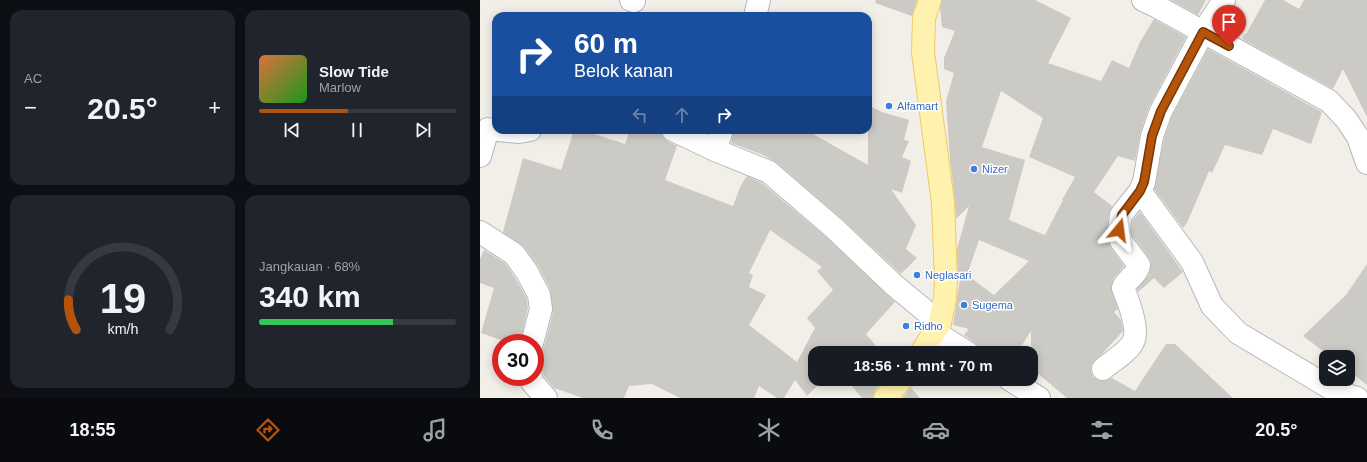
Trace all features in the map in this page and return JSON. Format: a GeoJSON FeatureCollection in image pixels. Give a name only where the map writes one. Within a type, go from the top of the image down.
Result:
{"type":"FeatureCollection","features":[{"type":"Feature","properties":{"kind":"main road"},"geometry":{"type":"LineString","coordinates":[[925,346],[937,328],[945,298],[946,280],[943,203],[923,52],[924,18],[930,0]]}},
{"type":"Feature","properties":{"kind":"main road"},"geometry":{"type":"LineString","coordinates":[[885,398],[896,386]]}},
{"type":"Feature","properties":{"kind":"street"},"geometry":{"type":"LineString","coordinates":[[756,12],[759,0]]}},
{"type":"Feature","properties":{"kind":"street"},"geometry":{"type":"LineString","coordinates":[[1143,0],[1206,27]]}},
{"type":"Feature","properties":{"kind":"street"},"geometry":{"type":"LineString","coordinates":[[1169,0],[1206,27],[1329,101],[1346,119],[1358,137],[1367,163]]}},
{"type":"Feature","properties":{"kind":"street"},"geometry":{"type":"LineString","coordinates":[[1103,370],[1132,344],[1136,332],[1130,308],[1122,288],[1135,274],[1139,265],[1121,241],[1119,230],[1122,215],[1140,191],[1146,170],[1152,136],[1161,111],[1206,27],[1224,0]]}},
{"type":"Feature","properties":{"kind":"street"},"geometry":{"type":"LineString","coordinates":[[480,156],[491,129]]}},
{"type":"Feature","properties":{"kind":"street"},"geometry":{"type":"LineString","coordinates":[[681,134],[715,150],[769,172],[834,228],[937,328],[959,346]]}},
{"type":"Feature","properties":{"kind":"street"},"geometry":{"type":"LineString","coordinates":[[715,150],[721,134]]}},
{"type":"Feature","properties":{"kind":"street"},"geometry":{"type":"LineString","coordinates":[[1140,191],[1192,262],[1212,306],[1238,333],[1337,392],[1357,398]]}},
{"type":"Feature","properties":{"kind":"street"},"geometry":{"type":"LineString","coordinates":[[480,232],[514,254],[527,272],[539,296],[541,309],[534,334]]}},
{"type":"Feature","properties":{"kind":"street"},"geometry":{"type":"LineString","coordinates":[[536,386],[546,398]]}},
{"type":"Feature","properties":{"kind":"street"},"geometry":{"type":"LineString","coordinates":[[1020,386],[1039,398]]}},
{"type":"Feature","properties":{"kind":"building"},"geometry":{"type":"Polygon","coordinates":[[[876,0],[917,0],[912,16],[875,3],[876,0]]]}},
{"type":"Feature","properties":{"kind":"building"},"geometry":{"type":"Polygon","coordinates":[[[942,0],[1035,0],[1071,18],[1048,63],[1101,81],[1112,60],[1129,68],[1140,42],[1154,19],[1186,37],[1149,107],[1140,134],[1135,161],[1118,156],[1094,192],[1112,206],[1109,213],[1107,228],[1109,243],[1124,266],[1114,278],[1111,287],[1118,309],[1114,312],[1121,320],[1123,331],[1091,365],[1091,371],[1093,377],[1098,380],[1105,381],[1112,378],[1135,391],[1166,344],[1175,344],[1233,398],[1067,398],[1038,374],[1038,346],[1031,346],[1031,331],[1021,346],[978,346],[964,335],[969,329],[953,325],[960,279],[958,279],[957,249],[969,206],[956,219],[946,101],[954,73],[944,69],[944,58],[955,31],[942,27],[940,8],[942,0]],[[1001,91],[982,147],[1025,160],[1009,220],[1045,235],[1075,177],[1029,157],[1043,118],[1001,91]],[[979,240],[967,275],[994,295],[1029,261],[979,240]]]}},
{"type":"Feature","properties":{"kind":"building"},"geometry":{"type":"Polygon","coordinates":[[[1171,0],[1206,0],[1198,15],[1171,0]]]}},
{"type":"Feature","properties":{"kind":"building"},"geometry":{"type":"Polygon","coordinates":[[[1265,0],[1283,0],[1299,9],[1304,0],[1367,0],[1367,117],[1343,69],[1333,89],[1242,39],[1265,0]]]}},
{"type":"Feature","properties":{"kind":"building"},"geometry":{"type":"Polygon","coordinates":[[[1208,49],[1322,112],[1311,144],[1273,129],[1262,155],[1225,145],[1212,173],[1209,171],[1187,223],[1183,228],[1154,189],[1164,139],[1172,116],[1208,49]]]}},
{"type":"Feature","properties":{"kind":"building"},"geometry":{"type":"Polygon","coordinates":[[[872,107],[882,112],[909,120],[904,140],[909,141],[902,157],[911,161],[902,193],[891,189],[916,225],[906,249],[917,258],[901,274],[842,219],[777,163],[761,154],[731,143],[733,134],[813,134],[868,165],[868,134],[872,134],[872,107]]]}},
{"type":"Feature","properties":{"kind":"building"},"geometry":{"type":"Polygon","coordinates":[[[573,134],[594,134],[625,144],[629,134],[662,134],[667,141],[677,146],[665,180],[733,206],[741,185],[747,176],[762,183],[826,237],[895,302],[866,334],[876,346],[808,346],[808,386],[817,386],[807,396],[795,380],[784,398],[777,398],[759,386],[754,398],[680,398],[652,384],[629,386],[624,398],[583,398],[554,388],[544,376],[544,347],[553,312],[550,289],[538,266],[524,247],[503,232],[523,158],[561,170],[573,134]],[[770,230],[749,273],[753,275],[749,287],[766,295],[749,325],[797,362],[815,328],[807,318],[833,290],[817,271],[822,267],[770,230]]]}},
{"type":"Feature","properties":{"kind":"building"},"geometry":{"type":"Polygon","coordinates":[[[1140,212],[1183,272],[1164,288],[1154,278],[1138,292],[1137,289],[1149,275],[1151,263],[1133,236],[1133,220],[1140,212]]]}},
{"type":"Feature","properties":{"kind":"building"},"geometry":{"type":"Polygon","coordinates":[[[484,250],[505,263],[516,279],[527,299],[528,308],[522,334],[492,334],[492,337],[481,333],[494,288],[480,283],[480,259],[484,250]]]}},
{"type":"Feature","properties":{"kind":"building"},"geometry":{"type":"Polygon","coordinates":[[[1367,264],[1367,385],[1355,376],[1355,350],[1322,350],[1303,336],[1346,295],[1367,264]]]}},
{"type":"Feature","properties":{"kind":"building"},"geometry":{"type":"Polygon","coordinates":[[[852,386],[879,386],[875,390],[873,398],[862,398],[852,386]]]}},
{"type":"Feature","properties":{"kind":"building"},"geometry":{"type":"Polygon","coordinates":[[[911,388],[920,398],[902,398],[911,388]]]}},
{"type":"Feature","properties":{"kind":"place","name":"Alfamart"},"geometry":{"type":"Point","coordinates":[889,106]}},
{"type":"Feature","properties":{"kind":"place","name":"Nizer"},"geometry":{"type":"Point","coordinates":[974,169]}},
{"type":"Feature","properties":{"kind":"place","name":"Neglasari"},"geometry":{"type":"Point","coordinates":[917,275]}},
{"type":"Feature","properties":{"kind":"place","name":"Sugema"},"geometry":{"type":"Point","coordinates":[964,305]}},
{"type":"Feature","properties":{"kind":"place","name":"Ridho"},"geometry":{"type":"Point","coordinates":[906,326]}},
{"type":"Feature","properties":{"kind":"route"},"geometry":{"type":"LineString","coordinates":[[1119,230],[1122,215],[1140,191],[1144,182],[1152,136],[1161,111],[1203,32],[1229,46]]}}]}
